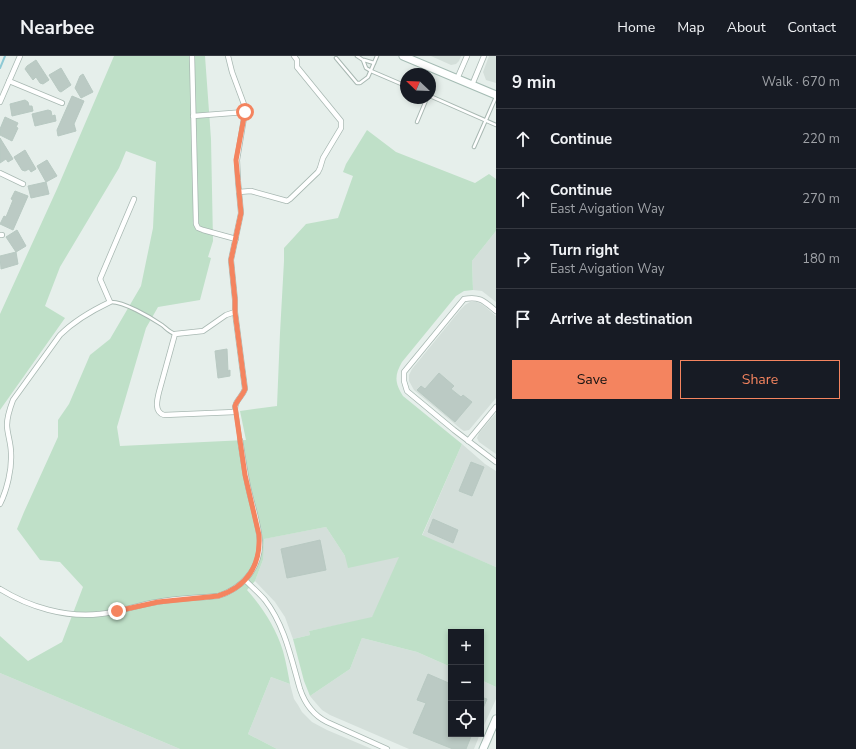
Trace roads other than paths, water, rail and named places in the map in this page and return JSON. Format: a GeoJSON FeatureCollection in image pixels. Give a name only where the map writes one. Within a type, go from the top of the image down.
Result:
{"type":"FeatureCollection","features":[{"type":"Feature","properties":{"kind":"main road"},"geometry":{"type":"LineString","coordinates":[[403,56],[496,96]]}},
{"type":"Feature","properties":{"kind":"main road"},"geometry":{"type":"LineString","coordinates":[[483,749],[496,719]]}},
{"type":"Feature","properties":{"kind":"street"},"geometry":{"type":"LineString","coordinates":[[0,102],[20,56]]}},
{"type":"Feature","properties":{"kind":"street"},"geometry":{"type":"LineString","coordinates":[[192,56],[196,224],[198,228],[203,230],[236,239]]}},
{"type":"Feature","properties":{"kind":"street"},"geometry":{"type":"LineString","coordinates":[[228,56],[245,108],[236,160],[241,213],[231,260],[235,312],[245,389],[244,393],[237,400],[235,406],[236,412],[160,414],[158,410],[159,392],[175,334],[203,331],[226,315],[235,312]]}},
{"type":"Feature","properties":{"kind":"street"},"geometry":{"type":"LineString","coordinates":[[239,192],[251,192],[287,200],[290,199],[318,172],[323,158],[341,128],[341,121],[297,67],[297,60],[294,56]]}},
{"type":"Feature","properties":{"kind":"street"},"geometry":{"type":"LineString","coordinates":[[457,79],[467,56]]}},
{"type":"Feature","properties":{"kind":"street"},"geometry":{"type":"LineString","coordinates":[[472,85],[484,56]]}},
{"type":"Feature","properties":{"kind":"street"},"geometry":{"type":"LineString","coordinates":[[9,81],[62,103]]}},
{"type":"Feature","properties":{"kind":"street"},"geometry":{"type":"LineString","coordinates":[[193,116],[245,112]]}},
{"type":"Feature","properties":{"kind":"street"},"geometry":{"type":"LineString","coordinates":[[0,174],[22,184]]}},
{"type":"Feature","properties":{"kind":"street"},"geometry":{"type":"LineString","coordinates":[[0,504],[9,477],[12,454],[7,425],[9,409],[13,400],[60,335],[80,317],[110,302],[100,279],[134,199]]}},
{"type":"Feature","properties":{"kind":"street"},"geometry":{"type":"LineString","coordinates":[[496,311],[482,300],[473,297],[464,299],[404,372],[404,382],[407,391],[496,462]]}},
{"type":"Feature","properties":{"kind":"street"},"geometry":{"type":"LineString","coordinates":[[468,441],[496,407]]}},
{"type":"Feature","properties":{"kind":"street"},"geometry":{"type":"LineString","coordinates":[[0,589],[18,599],[45,609],[79,615],[98,614],[158,602],[218,596],[233,590],[251,573],[256,564],[260,545],[245,475],[240,440]]}},
{"type":"Feature","properties":{"kind":"street"},"geometry":{"type":"LineString","coordinates":[[245,580],[265,600],[280,624],[288,644],[302,696],[310,709],[327,722],[388,749]]}},
{"type":"Feature","properties":{"kind":"lane"},"geometry":{"type":"LineString","coordinates":[[357,56],[363,60],[374,63]]}},
{"type":"Feature","properties":{"kind":"lane"},"geometry":{"type":"LineString","coordinates":[[336,58],[357,83],[360,84],[368,77],[377,56]]}},
{"type":"Feature","properties":{"kind":"lane"},"geometry":{"type":"LineString","coordinates":[[363,60],[366,68],[400,83]]}},
{"type":"Feature","properties":{"kind":"lane"},"geometry":{"type":"LineString","coordinates":[[474,146],[496,96]]}},
{"type":"Feature","properties":{"kind":"lane"},"geometry":{"type":"LineString","coordinates":[[436,99],[496,125]]}},
{"type":"Feature","properties":{"kind":"lane"},"geometry":{"type":"LineString","coordinates":[[417,122],[424,104]]}},
{"type":"Feature","properties":{"kind":"lane"},"geometry":{"type":"LineString","coordinates":[[110,302],[127,305],[175,334]]}},
{"type":"Feature","properties":{"kind":"lane"},"geometry":{"type":"LineString","coordinates":[[236,412],[240,440]]}},
{"type":"Feature","properties":{"kind":"waterway"},"geometry":{"type":"LineString","coordinates":[[0,68],[5,56]]}}]}
